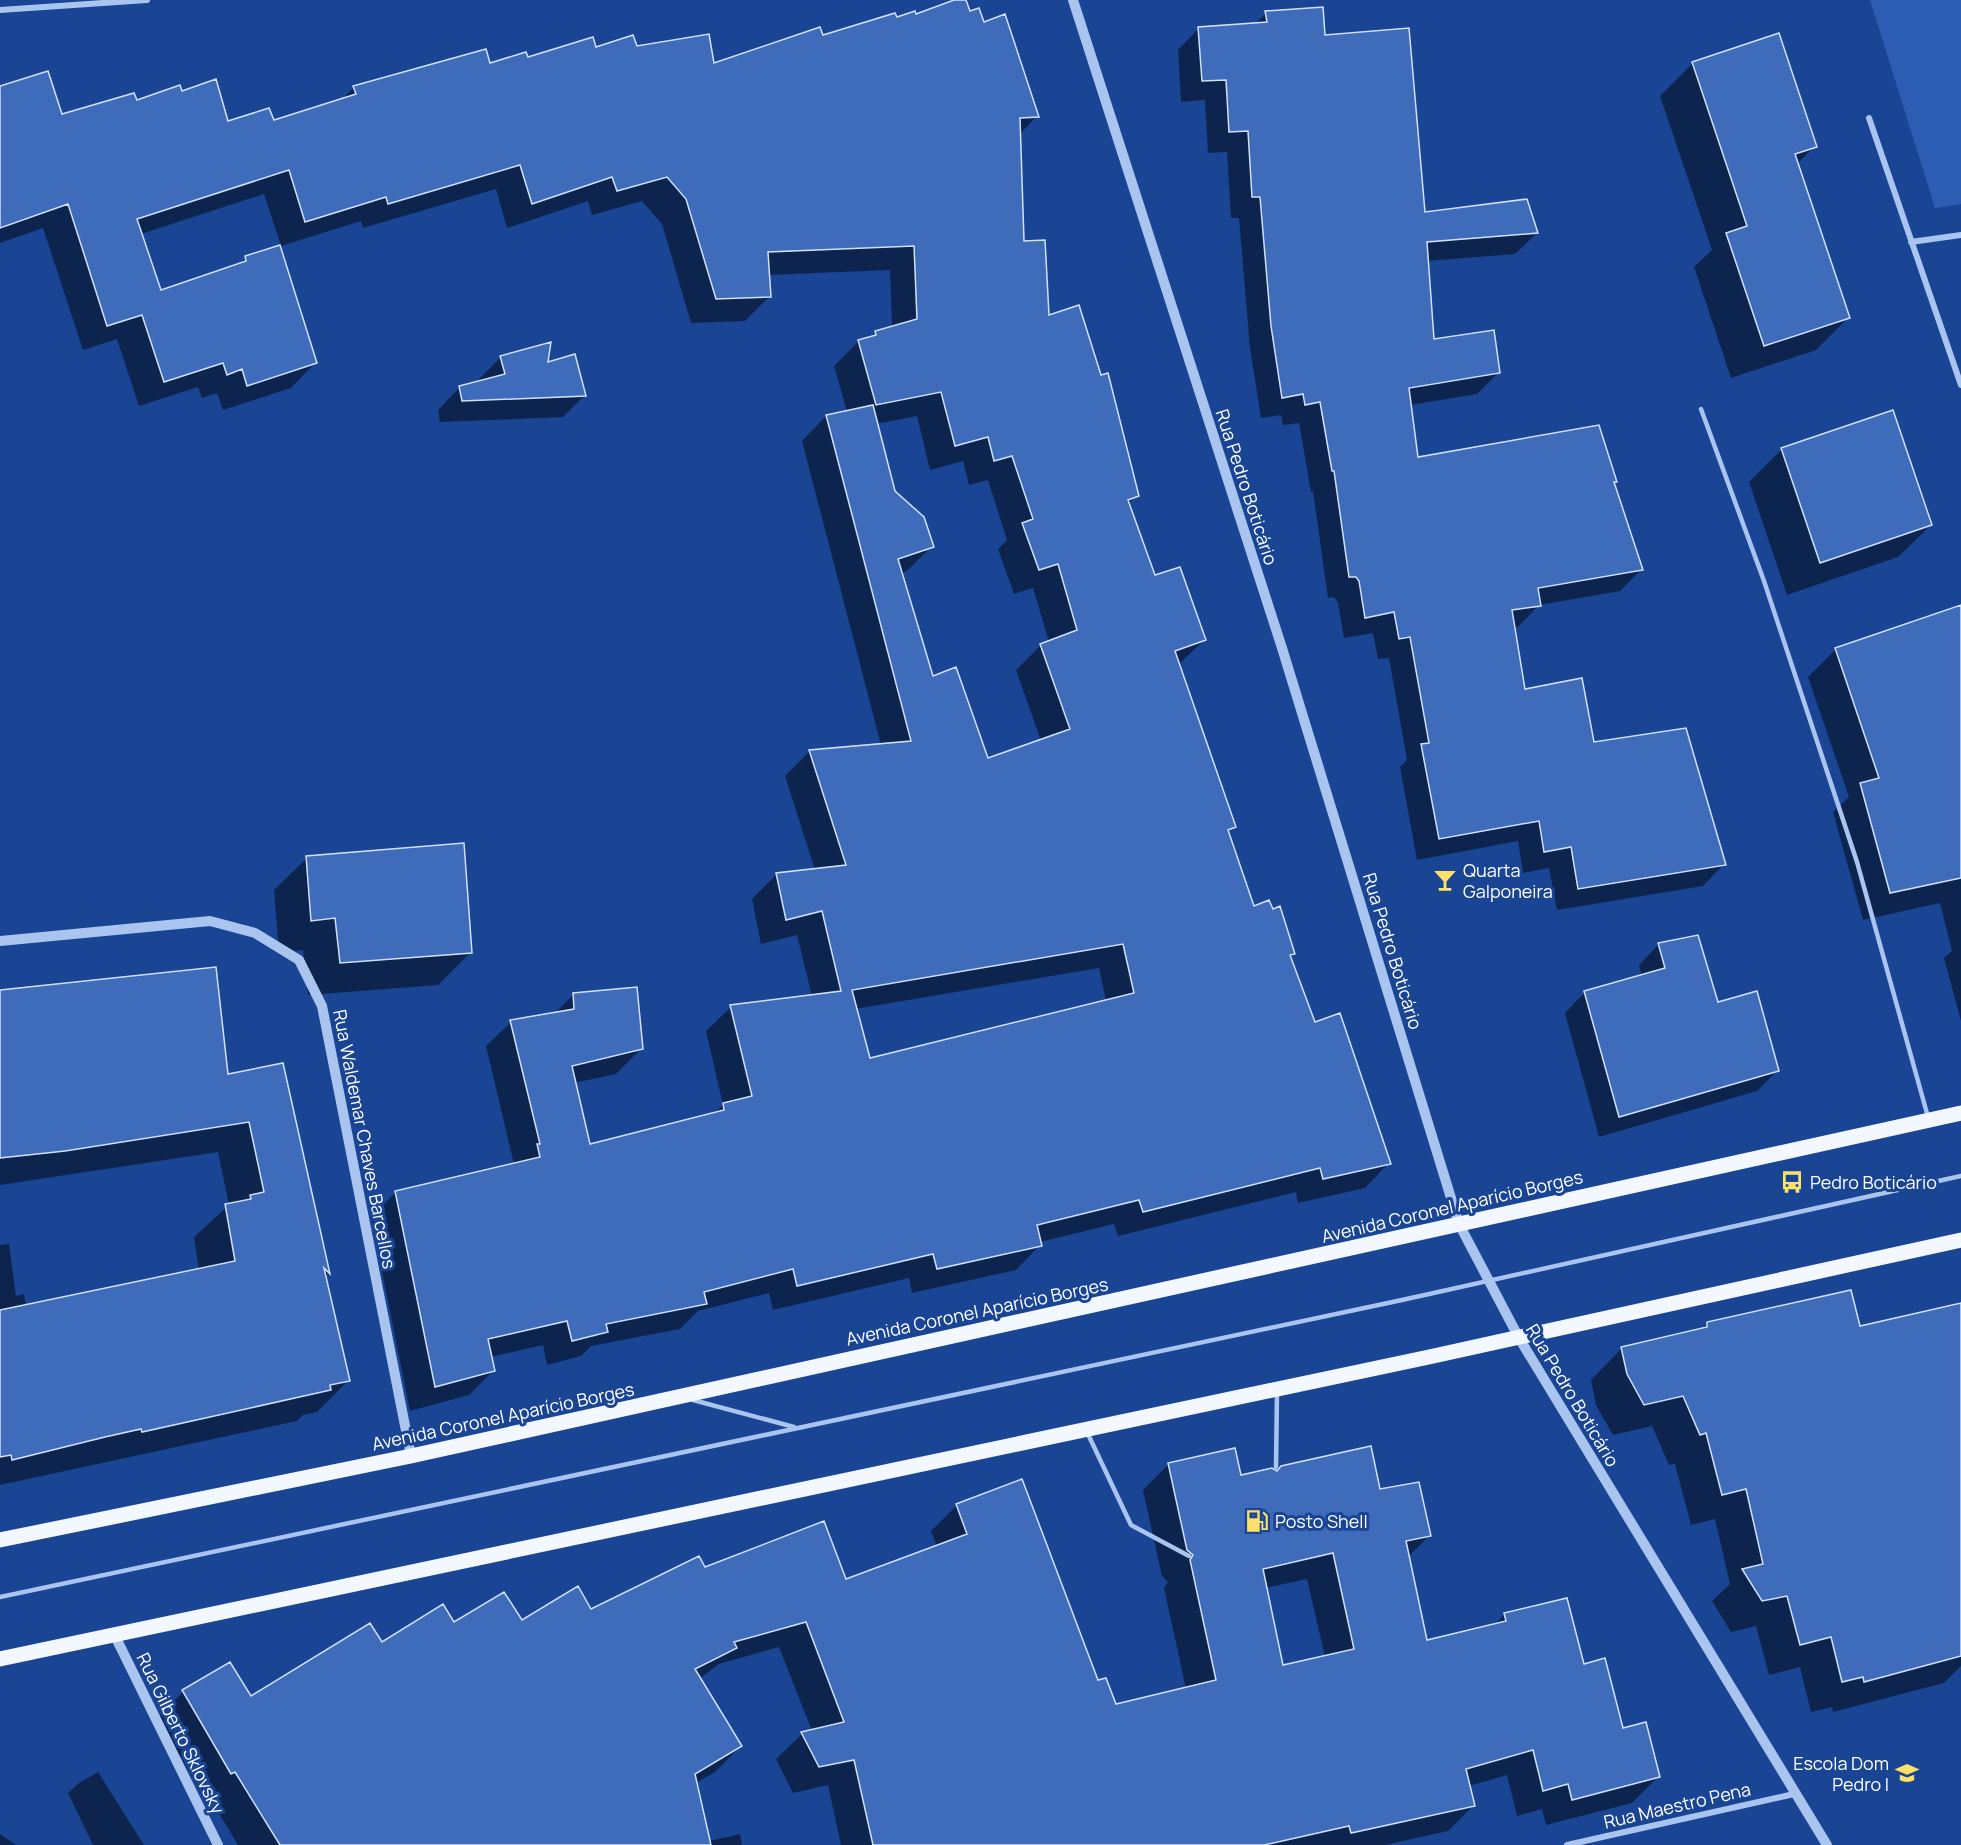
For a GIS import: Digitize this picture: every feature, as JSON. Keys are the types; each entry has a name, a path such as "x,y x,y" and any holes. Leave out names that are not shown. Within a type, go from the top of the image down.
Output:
{"main road":[{"name":"Avenida Coronel Aparício Borges","path":"0,1540 411,1456 1961,1113"},
{"path":"0,1659 1276,1390 1961,1240"}],"street":[{"path":"0,10 147,0"},
{"name":"Rua Pedro Boticário","path":"1073,0 1282,648 1459,1224 1519,1338 1827,1845"},
{"path":"1869,118 1961,386"},
{"path":"1911,242 1961,235"},
{"name":"Rua Waldemar Chaves Barcellos","path":"0,941 210,921 255,933 299,960 322,1006 411,1456"},
{"name":"Rua Gilberto Sklovsky","path":"115,1636 218,1845"},
{"name":"Rua Maestro Pena","path":"1567,1845 1794,1794"}],"lane":[{"path":"1701,409 1764,581 1857,862 1929,1120"},
{"path":"0,1597 1489,1281 1961,1176"},
{"path":"1276,1390 1276,1467"},
{"path":"681,1396 797,1428"},
{"path":"1086,1429 1131,1525 1189,1556"}],"shaded area":[{"path":"1870,0 1961,0 1961,204 1935,208"}],"building":[{"path":"954,0 966,0 970,11 979,8 984,22 1005,14 1039,117 1020,118 1024,241 1045,240 1049,315 1079,305 1101,375 1108,373 1139,496 1128,500 1155,575 1180,567 1206,640 1175,651 1236,827 1228,830 1254,906 1269,900 1273,909 1280,906 1295,954 1290,955 1315,1022 1340,1013 1391,1164 1323,1179 1320,1168 1143,1212 1139,1200 1037,1225 1042,1246 937,1269 933,1254 797,1286 793,1269 704,1292 707,1304 606,1324 608,1332 572,1341 567,1321 488,1339 495,1371 435,1387 395,1191 540,1157 537,1144 540,1144 510,1020 574,1009 573,993 637,987 643,1049 572,1066 590,1144 724,1110 723,1103 752,1096 730,1005 841,991 822,911 786,920 776,873 846,865 809,750 911,741 826,415 873,405 895,491 924,517 934,547 898,559 933,676 956,667 988,758 1070,729 1040,644 1077,630 1058,564 1039,570 1022,523 1033,519 1012,456 994,461 988,437 955,446 941,392 876,405 858,340 876,335 875,331 917,319 914,246 768,252 771,297 716,299 686,199 667,177 617,191 612,177 532,204 520,165 388,204 386,197 305,222 289,170 137,219 161,290 246,261 245,256 280,245 317,363 247,386 242,369 227,375 223,363 164,382 142,315 107,326 68,204 0,228 0,86 48,71 62,114 134,93 137,100 180,85 182,91 216,79 228,121 269,108 274,120 356,94 353,86 486,49 490,63 526,52 528,57 593,37 596,47 633,35 637,46 709,34 714,63 820,27 823,35 895,13 897,17 915,11 916,14","holes":["1123,944 1134,993 870,1058 852,990"]},
{"path":"1323,7 1325,35 1409,28 1425,212 1527,199 1538,233 1427,242 1434,339 1494,330 1500,373 1409,388 1418,457 1599,425 1617,482 1614,482 1643,570 1538,588 1541,606 1512,610 1525,689 1582,678 1594,742 1686,728 1726,865 1578,889 1571,847 1544,852 1539,821 1439,839 1421,744 1429,743 1410,637 1399,639 1394,612 1365,618 1359,581 1356,577 1349,577 1334,471 1332,471 1320,402 1305,405 1303,394 1282,398 1271,326 1260,197 1252,197 1248,131 1229,132 1226,80 1202,81 1198,27 1267,22 1265,11"},
{"path":"1779,33 1817,147 1795,154 1850,318 1764,346 1726,233 1747,226 1692,62"},
{"path":"551,342 548,362 575,354 586,396 462,401 459,386 505,374 500,356"},
{"path":"1893,410 1932,525 1820,563 1781,448"},
{"path":"1961,605 1961,878 1890,893 1860,783 1879,778 1835,648"},
{"path":"464,843 472,953 340,963 335,918 311,921 306,856"},
{"path":"1698,935 1718,1002 1757,991 1779,1071 1619,1117 1584,991 1665,968 1658,943"},
{"path":"216,967 228,1074 283,1063 330,1274 324,1268 350,1381 330,1385 331,1390 142,1432 141,1429 12,1460 11,1455 0,1457 0,1310 235,1261 225,1204 251,1199 250,1195 264,1192 249,1122 65,1151 0,1158 0,990"},
{"path":"1851,1290 1860,1326 1961,1303 1961,1656 1864,1682 1863,1677 1842,1682 1831,1637 1800,1645 1787,1596 1762,1601 1742,1569 1763,1564 1746,1489 1722,1495 1706,1433 1700,1435 1683,1396 1644,1405 1627,1374 1621,1347 1707,1327 1707,1322"},
{"path":"1371,1446 1380,1489 1419,1482 1431,1536 1406,1541 1427,1640 1506,1621 1504,1613 1567,1598 1584,1664 1605,1658 1623,1728 1646,1722 1660,1777 1572,1800 1568,1784 1543,1791 1533,1750 1466,1769 1475,1806 1351,1833 1349,1826 1264,1845 873,1845 854,1760 819,1767 801,1732 844,1722 806,1622 734,1642 737,1648 695,1669 742,1746 695,1774 711,1845 280,1845 235,1772 231,1774 182,1690 230,1662 251,1696 370,1623 382,1642 443,1604 454,1622 504,1592 522,1620 578,1586 591,1609 699,1556 705,1567 824,1521 846,1579 967,1534 956,1504 1022,1479 1098,1680 1106,1678 1116,1704 1216,1680 1190,1560 1193,1555 1187,1550 1168,1463 1235,1448 1241,1475 1272,1468 1277,1471 1281,1466","holes":["1333,1553 1354,1649 1283,1665 1263,1569"]}],"place":[{"name":"Quarta Galponeira","path":"1445,880"},
{"name":"Pedro Boticário","path":"1792,1182"},
{"name":"Posto Shell","path":"1257,1521"},
{"name":"Escola Dom Pedro I","path":"1907,1773"}]}
